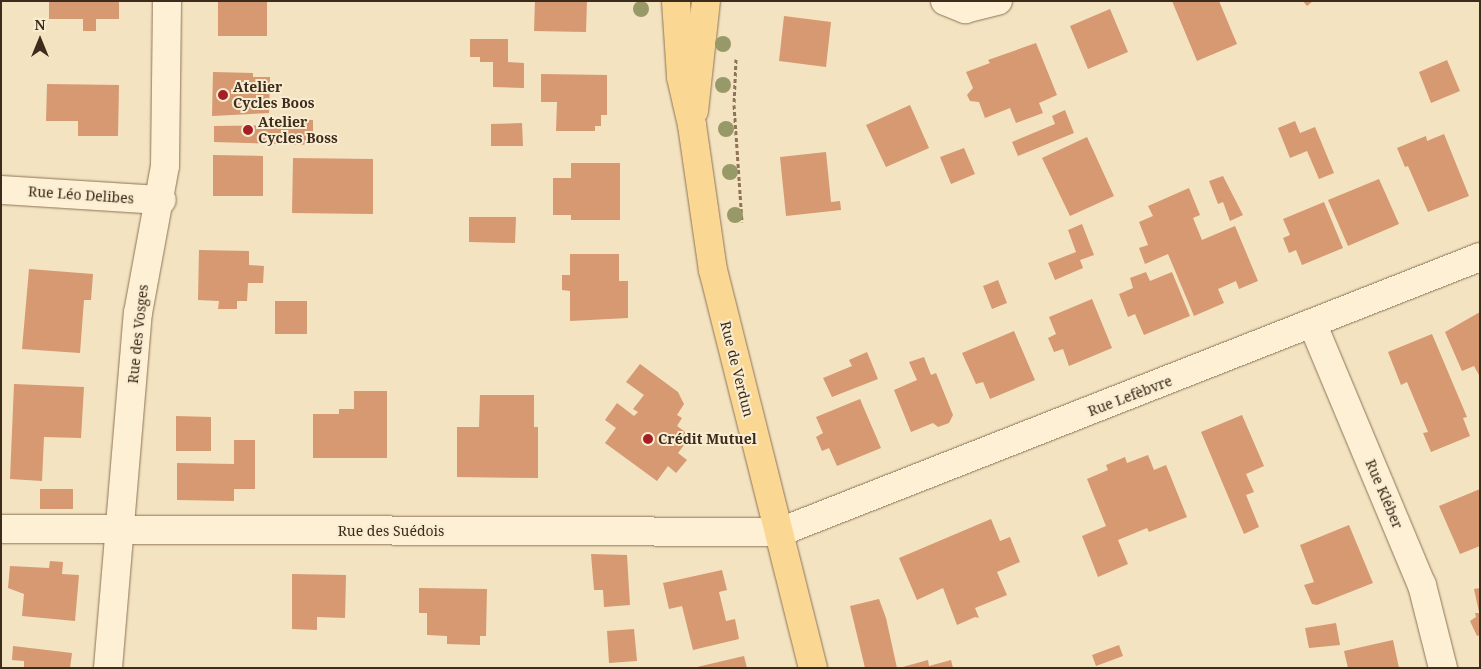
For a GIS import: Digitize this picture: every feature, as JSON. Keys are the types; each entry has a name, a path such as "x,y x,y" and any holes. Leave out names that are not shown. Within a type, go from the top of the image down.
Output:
{"main road":[{"name":"Rue de Verdun","path":"676,1 680,68 692,125 713,270 813,668"},
{"name":"Rue de Verdun","path":"692,125 706,1"}],"street":[{"name":"Rue des Vosges","path":"108,668 122,529 138,313 162,200 168,102 167,1"},
{"path":"945,1 964,9 998,1"},
{"name":"Rue Léo Delibes","path":"1,190 162,200"},
{"name":"Rue Lefèbvre","path":"780,532 1313,325 1480,257"},
{"name":"Rue Kléber","path":"1313,325 1422,585 1443,668"},
{"name":"Rue des Suédois","path":"1,529 780,532"}],"path":[{"path":"736,48 734,105 743,230"}],"building":[{"path":"49,1 119,1 119,19 96,19 96,31 83,31 83,19 49,19"},
{"path":"218,1 267,1 267,36 218,36"},
{"path":"535,1 587,1 586,32 534,31"},
{"path":"1172,1 1219,1 1237,44 1197,61"},
{"path":"1303,1 1313,1 1307,6"},
{"path":"1110,9 1128,52 1088,69 1070,26"},
{"path":"784,16 831,22 826,67 779,61"},
{"path":"470,39 508,39 508,62 524,63 524,88 493,87 493,62 480,62 480,57 470,57"},
{"path":"1036,43 1057,95 1039,103 1043,113 1016,123 1010,108 985,118 979,102 970,101 967,95 973,88 966,72 990,63 988,60"},
{"path":"1447,60 1460,91 1431,103 1419,72"},
{"path":"213,72 253,73 253,77 270,77 269,113 212,116"},
{"path":"541,74 607,75 607,115 601,115 601,126 595,126 595,131 556,131 557,102 541,102"},
{"path":"47,84 119,85 118,136 78,136 78,121 46,121"},
{"path":"910,105 929,148 886,167 866,125"},
{"path":"1065,110 1074,133 1018,156 1012,142 1055,124 1052,116"},
{"path":"282,119 313,120 313,145 214,142 214,126 282,125"},
{"path":"1295,121 1300,133 1315,127 1334,173 1319,179 1307,151 1290,158 1278,128"},
{"path":"522,123 523,146 491,146 491,124"},
{"path":"1444,134 1469,196 1428,212 1408,166 1405,167 1397,148 1426,136 1427,141"},
{"path":"1087,137 1114,196 1070,216 1042,158"},
{"path":"964,148 975,174 951,184 940,157"},
{"path":"826,152 831,202 840,201 841,210 786,216 780,157"},
{"path":"213,155 263,156 263,196 213,196"},
{"path":"293,158 373,159 373,214 292,213"},
{"path":"571,163 620,163 620,220 571,220 571,215 553,215 553,178 571,178"},
{"path":"1223,176 1243,215 1230,221 1223,202 1218,204 1209,181"},
{"path":"1379,179 1399,224 1348,246 1328,200"},
{"path":"1189,188 1200,215 1193,218 1202,240 1235,226 1258,281 1239,289 1236,281 1218,289 1224,303 1194,316 1168,254 1145,264 1139,248 1148,245 1139,222 1153,216 1148,206"},
{"path":"1324,202 1343,248 1302,265 1296,250 1289,253 1283,238 1290,235 1283,219"},
{"path":"469,217 516,217 515,243 469,242"},
{"path":"1082,224 1094,255 1080,260 1083,268 1055,280 1048,263 1076,252 1068,230"},
{"path":"199,250 249,251 249,265 264,266 263,283 248,283 247,301 237,301 237,309 218,309 219,301 198,300"},
{"path":"570,254 619,254 619,281 628,281 628,318 570,321 570,291 562,290 562,275 570,275"},
{"path":"29,269 93,274 91,300 84,300 80,353 22,349"},
{"path":"1146,272 1150,281 1172,272 1190,316 1144,335 1135,314 1128,317 1119,294 1133,288 1130,278"},
{"path":"998,280 1007,303 992,309 983,286"},
{"path":"1092,299 1112,348 1069,366 1063,349 1054,352 1048,338 1056,334 1049,317"},
{"path":"275,301 307,301 307,334 275,334"},
{"path":"1480,312 1480,377 1474,366 1462,371 1445,332"},
{"path":"1014,331 1035,380 990,399 983,382 976,384 962,353"},
{"path":"1432,334 1467,417 1463,418 1470,436 1431,452 1423,433 1428,432 1407,382 1401,385 1388,352"},
{"path":"867,352 878,379 832,397 823,378 852,366 849,360"},
{"path":"924,357 931,375 936,373 953,415 949,423 938,427 933,423 911,432 894,390 917,380 909,362"},
{"name":"Crédit Mutuel","path":"640,364 678,392 684,404 677,415 682,418 677,426 691,436 678,453 687,460 676,473 668,466 657,481 605,443 616,428 605,420 617,403 634,416 638,412 633,409 644,395 626,382"},
{"path":"14,384 84,387 81,438 44,437 42,481 10,479"},
{"path":"354,391 387,391 387,458 313,458 313,414 339,414 339,409 354,409"},
{"path":"480,395 534,395 534,427 538,427 538,478 457,477 457,427 479,427"},
{"path":"860,399 881,448 837,466 829,448 822,451 816,437 823,433 816,417"},
{"path":"1242,415 1264,466 1246,474 1254,492 1246,495 1259,527 1244,534 1201,432"},
{"path":"176,416 211,417 211,451 176,451"},
{"path":"234,440 255,440 255,489 234,489 234,501 177,500 177,463 234,464"},
{"path":"1148,455 1154,470 1166,465 1187,517 1149,532 1147,528 1118,540 1128,564 1098,577 1082,536 1106,526 1087,479 1108,470 1106,465 1125,457 1127,463"},
{"path":"40,489 73,489 73,509 40,509"},
{"path":"1480,489 1480,546 1460,554 1439,506"},
{"path":"991,519 1000,541 1010,537 1020,562 997,572 1007,595 975,608 979,618 975,617 957,625 943,588 917,600 899,558"},
{"path":"1349,525 1373,583 1317,605 1312,604 1304,585 1314,582 1300,545"},
{"path":"591,554 627,555 630,605 604,607 603,590 594,590"},
{"path":"50,561 63,562 62,574 79,575 75,621 22,616 24,594 8,588 10,566 49,568"},
{"path":"722,570 727,590 719,592 726,621 735,619 739,639 693,650 682,606 669,609 663,583"},
{"path":"292,574 346,575 345,618 317,617 317,630 292,629"},
{"path":"419,588 487,589 486,636 480,636 480,645 447,644 447,636 427,635 427,613 419,613"},
{"path":"1480,588 1480,612 1479,612 1474,589"},
{"path":"879,599 886,618 897,668 865,668 850,606"},
{"path":"1475,613 1480,613 1480,635 1477,636 1470,621 1476,617"},
{"path":"1336,623 1340,645 1309,648 1305,628"},
{"path":"634,629 637,661 609,663 607,631"},
{"path":"1393,640 1399,668 1348,668 1344,651"},
{"path":"1119,645 1123,656 1096,666 1092,655"},
{"path":"13,646 72,653 70,668 24,668 24,661 12,660"},
{"path":"744,656 747,668 697,668 697,667"},
{"path":"928,660 929,666 951,660 953,668 899,668"}],"place":[{"name":"Atelier Cycles Boos","path":"223,95"},
{"name":"Atelier Cycles Boss","path":"248,130"},
{"name":"Crédit Mutuel","path":"648,439"}]}
